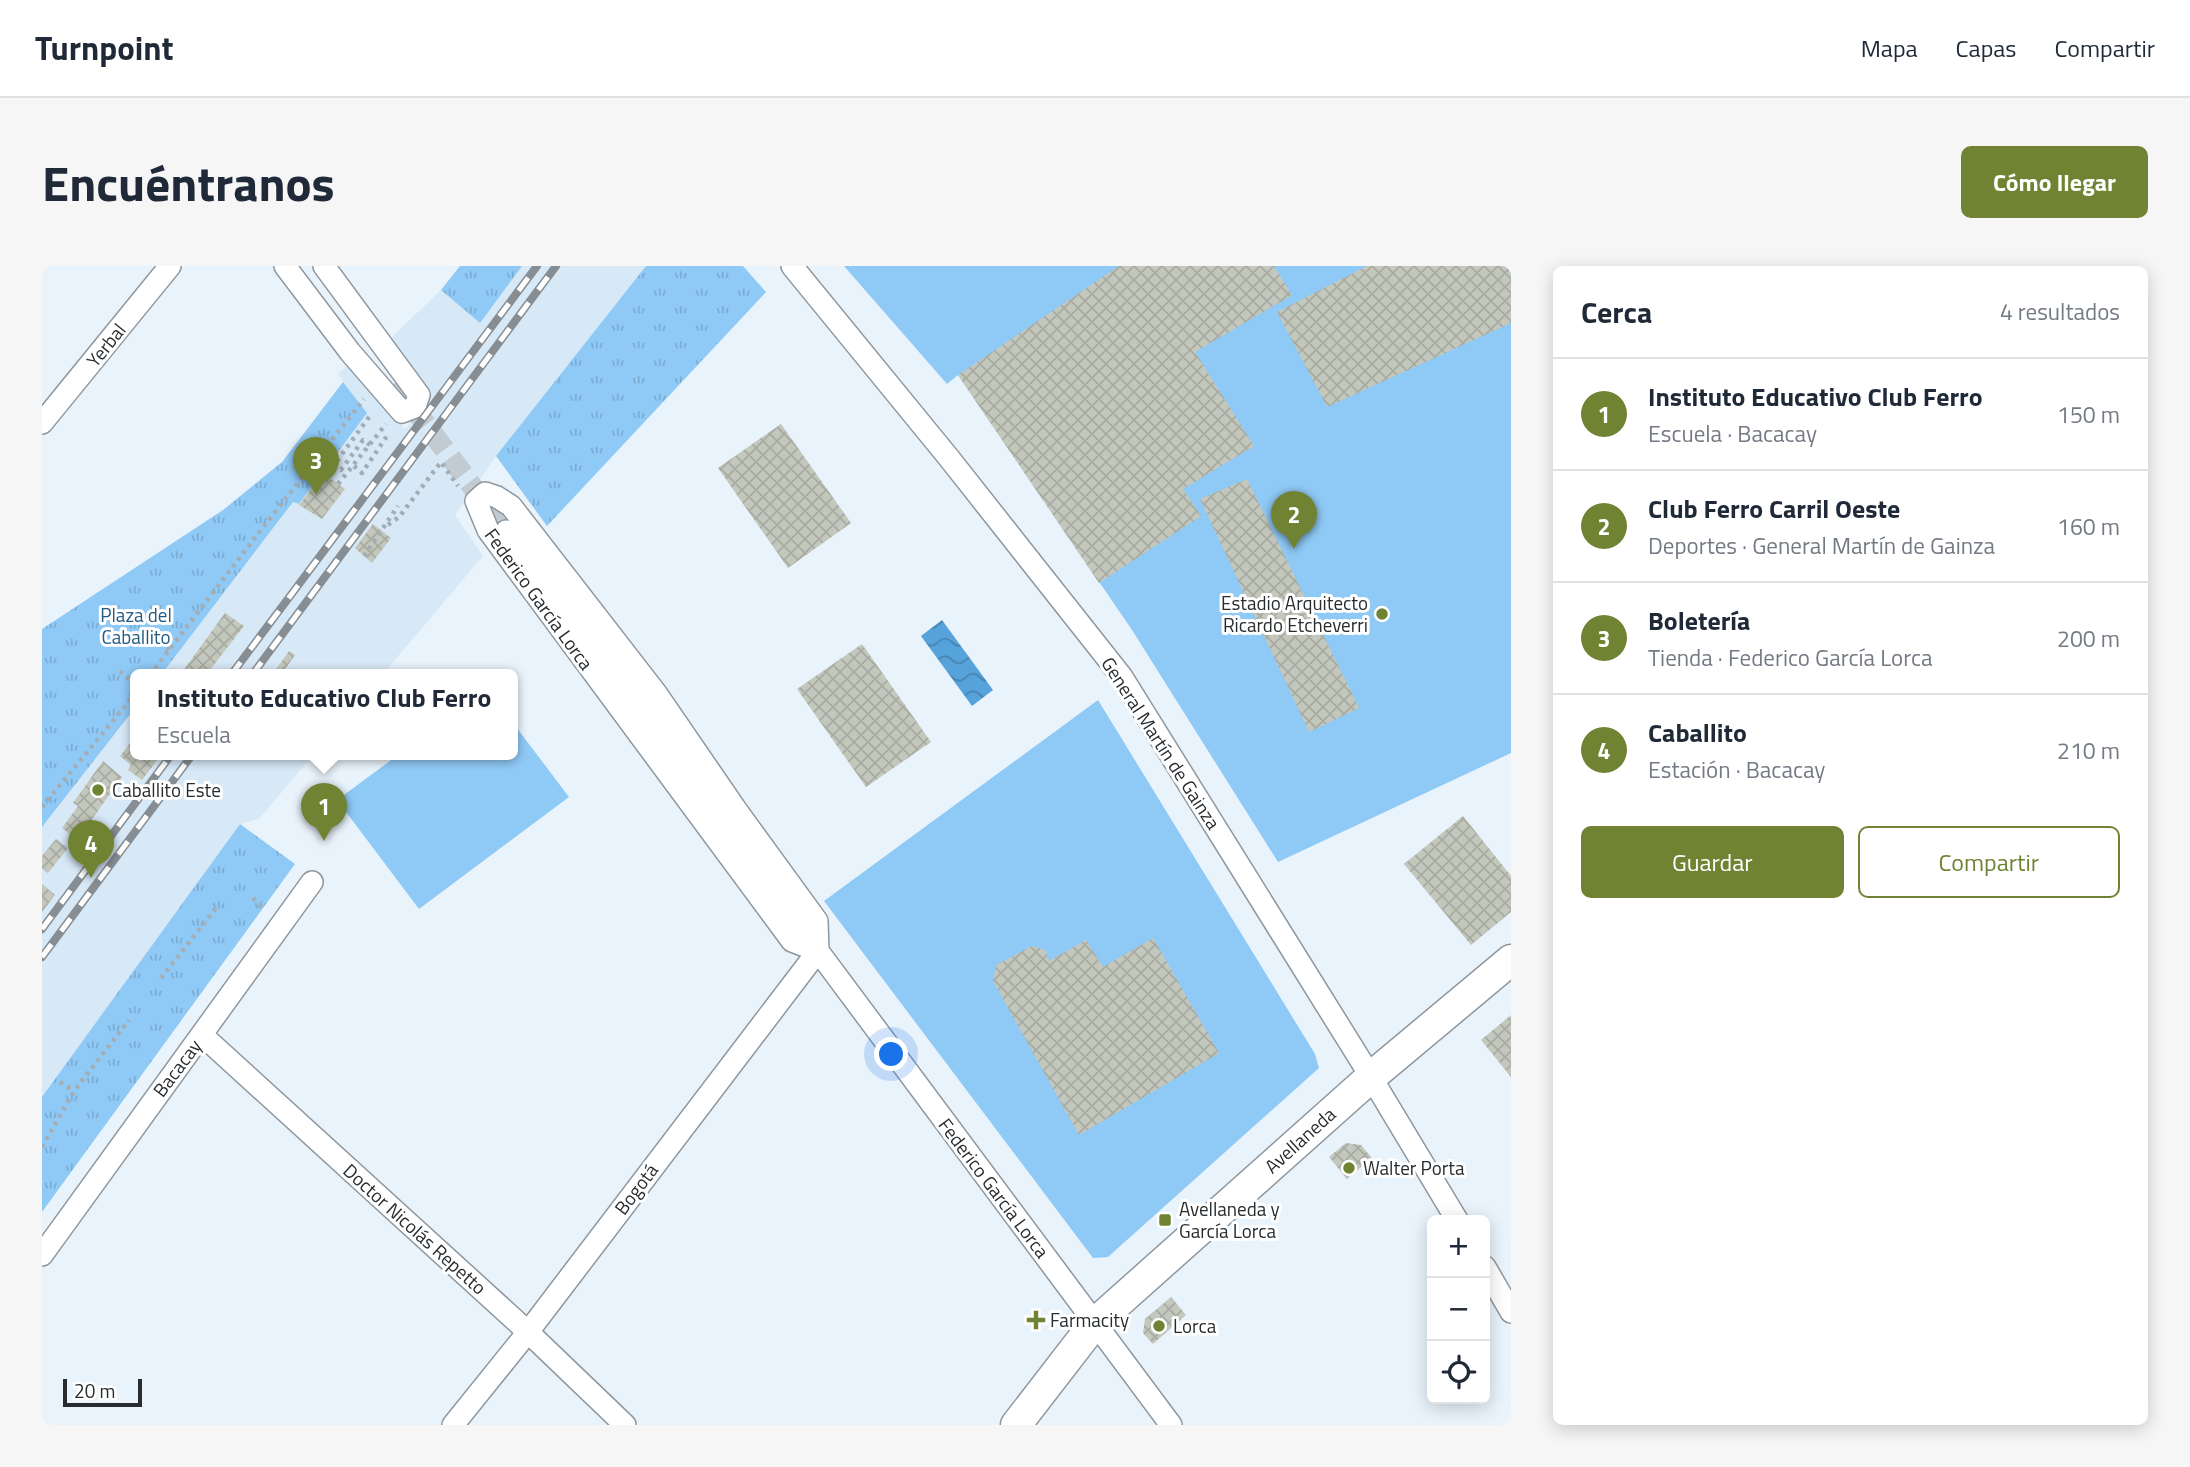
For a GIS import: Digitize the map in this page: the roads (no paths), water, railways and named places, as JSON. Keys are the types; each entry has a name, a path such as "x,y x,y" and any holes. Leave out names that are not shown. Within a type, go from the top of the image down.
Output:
{"street":[{"name":"Yerbal","path":"42,423 170,266"},
{"path":"285,266 358,362 402,412 415,407 419,395 324,266"},
{"path":"306,266 395,383"},
{"name":"General Martín de Gainza","path":"792,266 949,458 1122,677 1454,1215"},
{"name":"Federico García Lorca","path":"485,493 511,506 656,693 817,921 818,951 792,941 495,541 481,517 476,501 485,493"},
{"name":"Federico García Lorca","path":"504,529 644,710 818,951 1171,1425"},
{"name":"Bacacay","path":"42,1255 312,882"},
{"name":"Bogotá","path":"453,1425 528,1332 818,951"},
{"name":"Avellaneda","path":"1016,1425 1094,1324 1371,1077 1511,960"},
{"name":"Doctor Nicolás Repetto","path":"202,1035 528,1332 625,1425"},
{"path":"1490,1276 1511,1312"}],"water":[{"path":"942,620 993,690 972,706 921,636"}],"tunnel":[{"path":"395,383 504,529"}],"railway":[{"path":"235,669 537,266"},
{"path":"256,669 556,266"},
{"path":"42,929 167,760"},
{"path":"42,957 188,760"}],"place":[{"name":"Boletería","path":"316,495"},
{"name":"Club Ferro Carril Oeste","path":"1294,549"},
{"name":"Estadio Arquitecto Ricardo Etcheverri","path":"1382,614"},
{"name":"Caballito Este","path":"98,790"},
{"name":"Instituto Educativo Club Ferro","path":"324,841"},
{"name":"Caballito","path":"91,878"},
{"name":"Walter Porta","path":"1349,1168"},
{"name":"Avellaneda y García Lorca","path":"1165,1220"},
{"name":"Farmacity","path":"1036,1320"},
{"name":"Lorca","path":"1159,1326"}],"park label":[{"name":"Plaza del Caballito","path":"136,626"}]}
